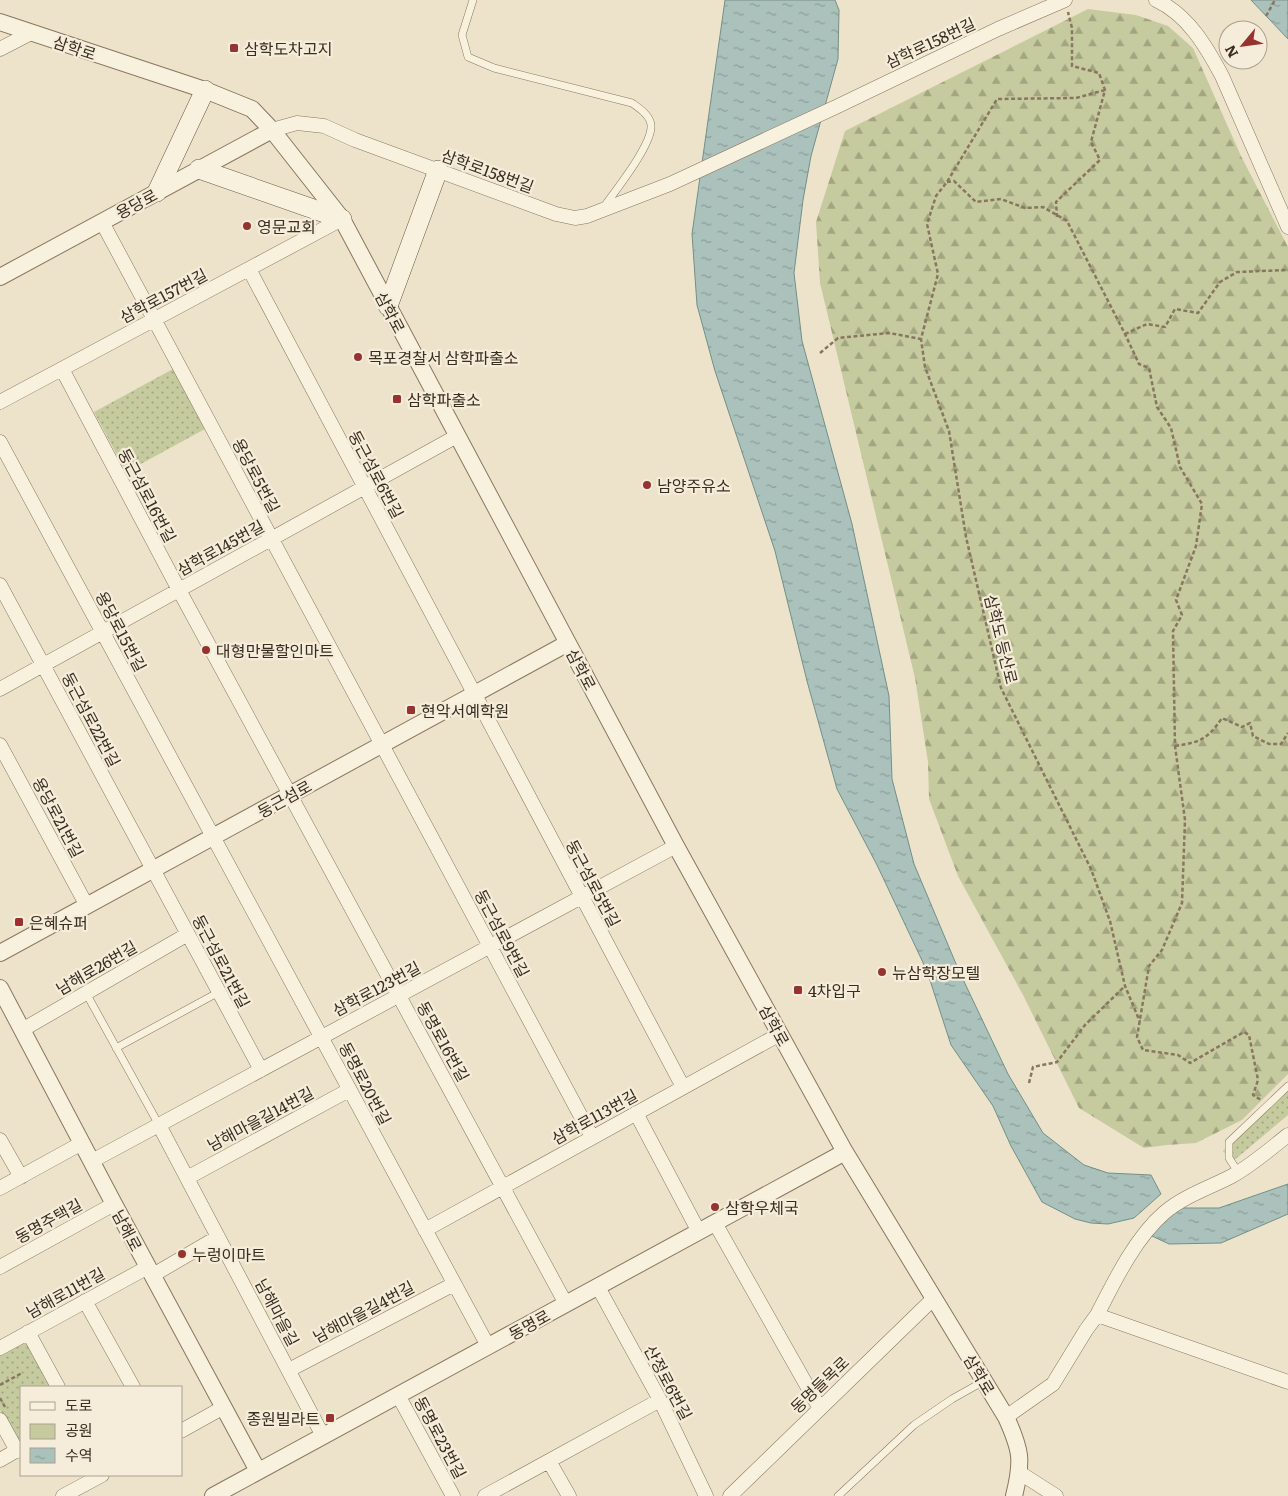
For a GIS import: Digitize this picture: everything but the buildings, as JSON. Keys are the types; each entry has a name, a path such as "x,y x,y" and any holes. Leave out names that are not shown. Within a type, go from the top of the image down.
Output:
{"main road":[{"path":"157,192 205,90"},
{"path":"199,169 342,219"},
{"path":"388,306 438,170"}],"street":[{"name":"삼학로158번길","path":"272,130 297,123 324,126 354,140 566,217 581,217 690,174 838,106 998,29 1065,0"},
{"path":"1156,0 1168,6 1182,18 1197,34 1209,52 1222,76 1288,227"},
{"name":"삼학로","path":"0,22 205,90 252,110 272,130 342,219 676,846 845,1152 1006,1417 1015,1435 1020,1456 1020,1473 1014,1496"},
{"path":"0,49 31,33"},
{"name":"용당로","path":"0,277 272,130"},
{"name":"삼학로157번길","path":"0,402 342,219"},
{"name":"용당로5번길","path":"102,222 382,745"},
{"name":"둥근섬로6번길","path":"248,269 474,695"},
{"name":"둥근섬로16번길","path":"62,369 290,795"},
{"name":"삼학로145번길","path":"0,688 457,436"},
{"name":"용당로15번길","path":"0,442 213,837"},
{"name":"둥근섬로22번길","path":"0,585 153,870"},
{"name":"둥근섬로","path":"0,953 568,643"},
{"name":"둥근섬로5번길","path":"474,695 683,1087"},
{"name":"용당로21번길","path":"0,745 87,906"},
{"name":"둥근섬로9번길","path":"382,745 592,1137"},
{"name":"동명로16번길","path":"290,795 566,1304"},
{"name":"동명로20번길","path":"213,837 488,1346"},
{"name":"삼학로123번길","path":"92,1161 676,846"},
{"name":"둥근섬로21번길","path":"153,870 261,1070"},
{"name":"남해로26번길","path":"22,1030 188,934"},
{"name":"남해로","path":"0,988 258,1471"},
{"name":"삼학로113번길","path":"425,1230 780,1034"},
{"name":"남해마을길14번길","path":"186,1178 349,1090"},
{"path":"636,1113 698,1232"},
{"name":"남해마을길","path":"159,1125 324,1436"},
{"path":"1006,1417 1053,1384 1086,1330 1097,1316 1130,1256 1164,1213 1196,1193 1238,1172 1288,1135"},
{"path":"0,1140 21,1176"},
{"path":"0,1188 82,1143"},
{"name":"동명로","path":"213,1496 845,1152"},
{"name":"동명주택길","path":"0,1267 114,1204"},
{"path":"715,1223 819,1408"},
{"name":"남해로11번길","path":"0,1348 85,1301 218,1237"},
{"name":"남해마을길4번길","path":"289,1370 454,1284"},
{"name":"산정로6번길","path":"598,1287 660,1400 706,1496"},
{"name":"동명들목로","path":"730,1496 934,1298"},
{"path":"85,1301 132,1386"},
{"path":"1097,1316 1288,1382"},
{"path":"28,1332 57,1386"},
{"name":"동명로23번길","path":"398,1395 453,1496"},
{"path":"485,1496 660,1400"},
{"path":"182,1430 224,1408"},
{"path":"0,1420 19,1450 0,1460"},
{"path":"549,1461 569,1496"},
{"path":"1020,1473 1056,1496"},
{"path":"63,1496 100,1476"}],"lane":[{"path":"472,0 462,36 468,57 494,68 632,103 644,112 651,124 648,142 601,210"},
{"path":"116,1048 219,992"},
{"path":"86,993 159,1125"},
{"path":"1238,1172 1229,1158 1229,1142 1288,1086"},
{"path":"838,1496 914,1425 952,1399 984,1381"}],"path":[{"path":"1057,217 1056,202 1100,160 1091,142 1105,90 1099,73 1072,66 1072,28 1065,0"},
{"path":"1266,16 1275,0"},
{"name":"삼학도 등산로","path":"1105,90 1076,98 997,99 947,182 936,196 927,224 938,274 921,339 925,367 950,431 966,538 1001,688 1091,869 1110,921 1125,986 1141,1023"},
{"name":"삼학도 등산로","path":"947,182 954,181 976,202 1001,199 1025,208 1044,207 1057,217 1067,221 1139,364 1149,368 1157,407 1171,428 1180,467 1202,504 1196,546 1176,600 1182,615 1174,631 1174,746 1186,820 1182,903 1162,950 1149,966 1141,1023 1137,1037 1143,1050 1178,1054 1190,1063 1244,1032 1249,1035 1258,1080 1253,1095 1269,1104"},
{"path":"1125,334 1147,324 1165,327 1174,309 1198,314 1220,282 1237,272 1288,270"},
{"path":"820,353 838,338 889,333 921,339"},
{"path":"1174,746 1195,743 1212,733 1222,718 1242,727 1250,723 1253,736 1269,744 1281,744 1288,733"},
{"path":"1029,1084 1033,1066 1057,1062 1085,1025 1125,986"},
{"path":"0,1386 22,1373"}],"green space":[{"path":"1088,9 1136,15 1168,26 1193,48 1241,156 1288,247 1288,1074 1242,1120 1196,1143 1144,1148 1079,1108 1023,995 958,876 929,799 928,762 915,678 820,283 816,222 845,131"},
{"path":"173,369 205,429 126,472 94,412"},
{"path":"1288,1085 1288,1115 1232,1162 1223,1151 1247,1121"},
{"path":"26,1338 52,1386 20,1386 19,1444 0,1410 0,1352"}],"water":[{"path":"725,0 835,0 839,10 838,59 811,156 803,200 794,273 802,341 852,524 889,696 892,779 914,864 959,971 1008,1074 1043,1133 1084,1165 1108,1173 1151,1175 1161,1194 1134,1218 1108,1224 1091,1223 1075,1219 1042,1202 1011,1146 993,1106 951,1045 927,971 877,865 837,789 807,681 775,551 715,371 697,305 692,234"},
{"path":"1251,0 1288,0 1288,39"},
{"path":"1288,1184 1288,1214 1221,1243 1169,1244 1152,1236 1162,1218 1181,1208 1219,1208"}],"place":[{"name":"삼학도차고지","path":"234,48"},
{"name":"영문교회","path":"247,226"},
{"name":"목포경찰서 삼학파출소","path":"358,357"},
{"name":"삼학파출소","path":"397,399"},
{"name":"남양주유소","path":"647,485"},
{"name":"대형만물할인마트","path":"206,650"},
{"name":"현악서예학원","path":"411,710"},
{"name":"은혜슈퍼","path":"19,922"},
{"name":"뉴삼학장모텔","path":"882,972"},
{"name":"4차입구","path":"798,990"},
{"name":"삼학우체국","path":"715,1207"},
{"name":"누렁이마트","path":"182,1254"},
{"name":"종원빌라트","path":"330,1418"}]}
